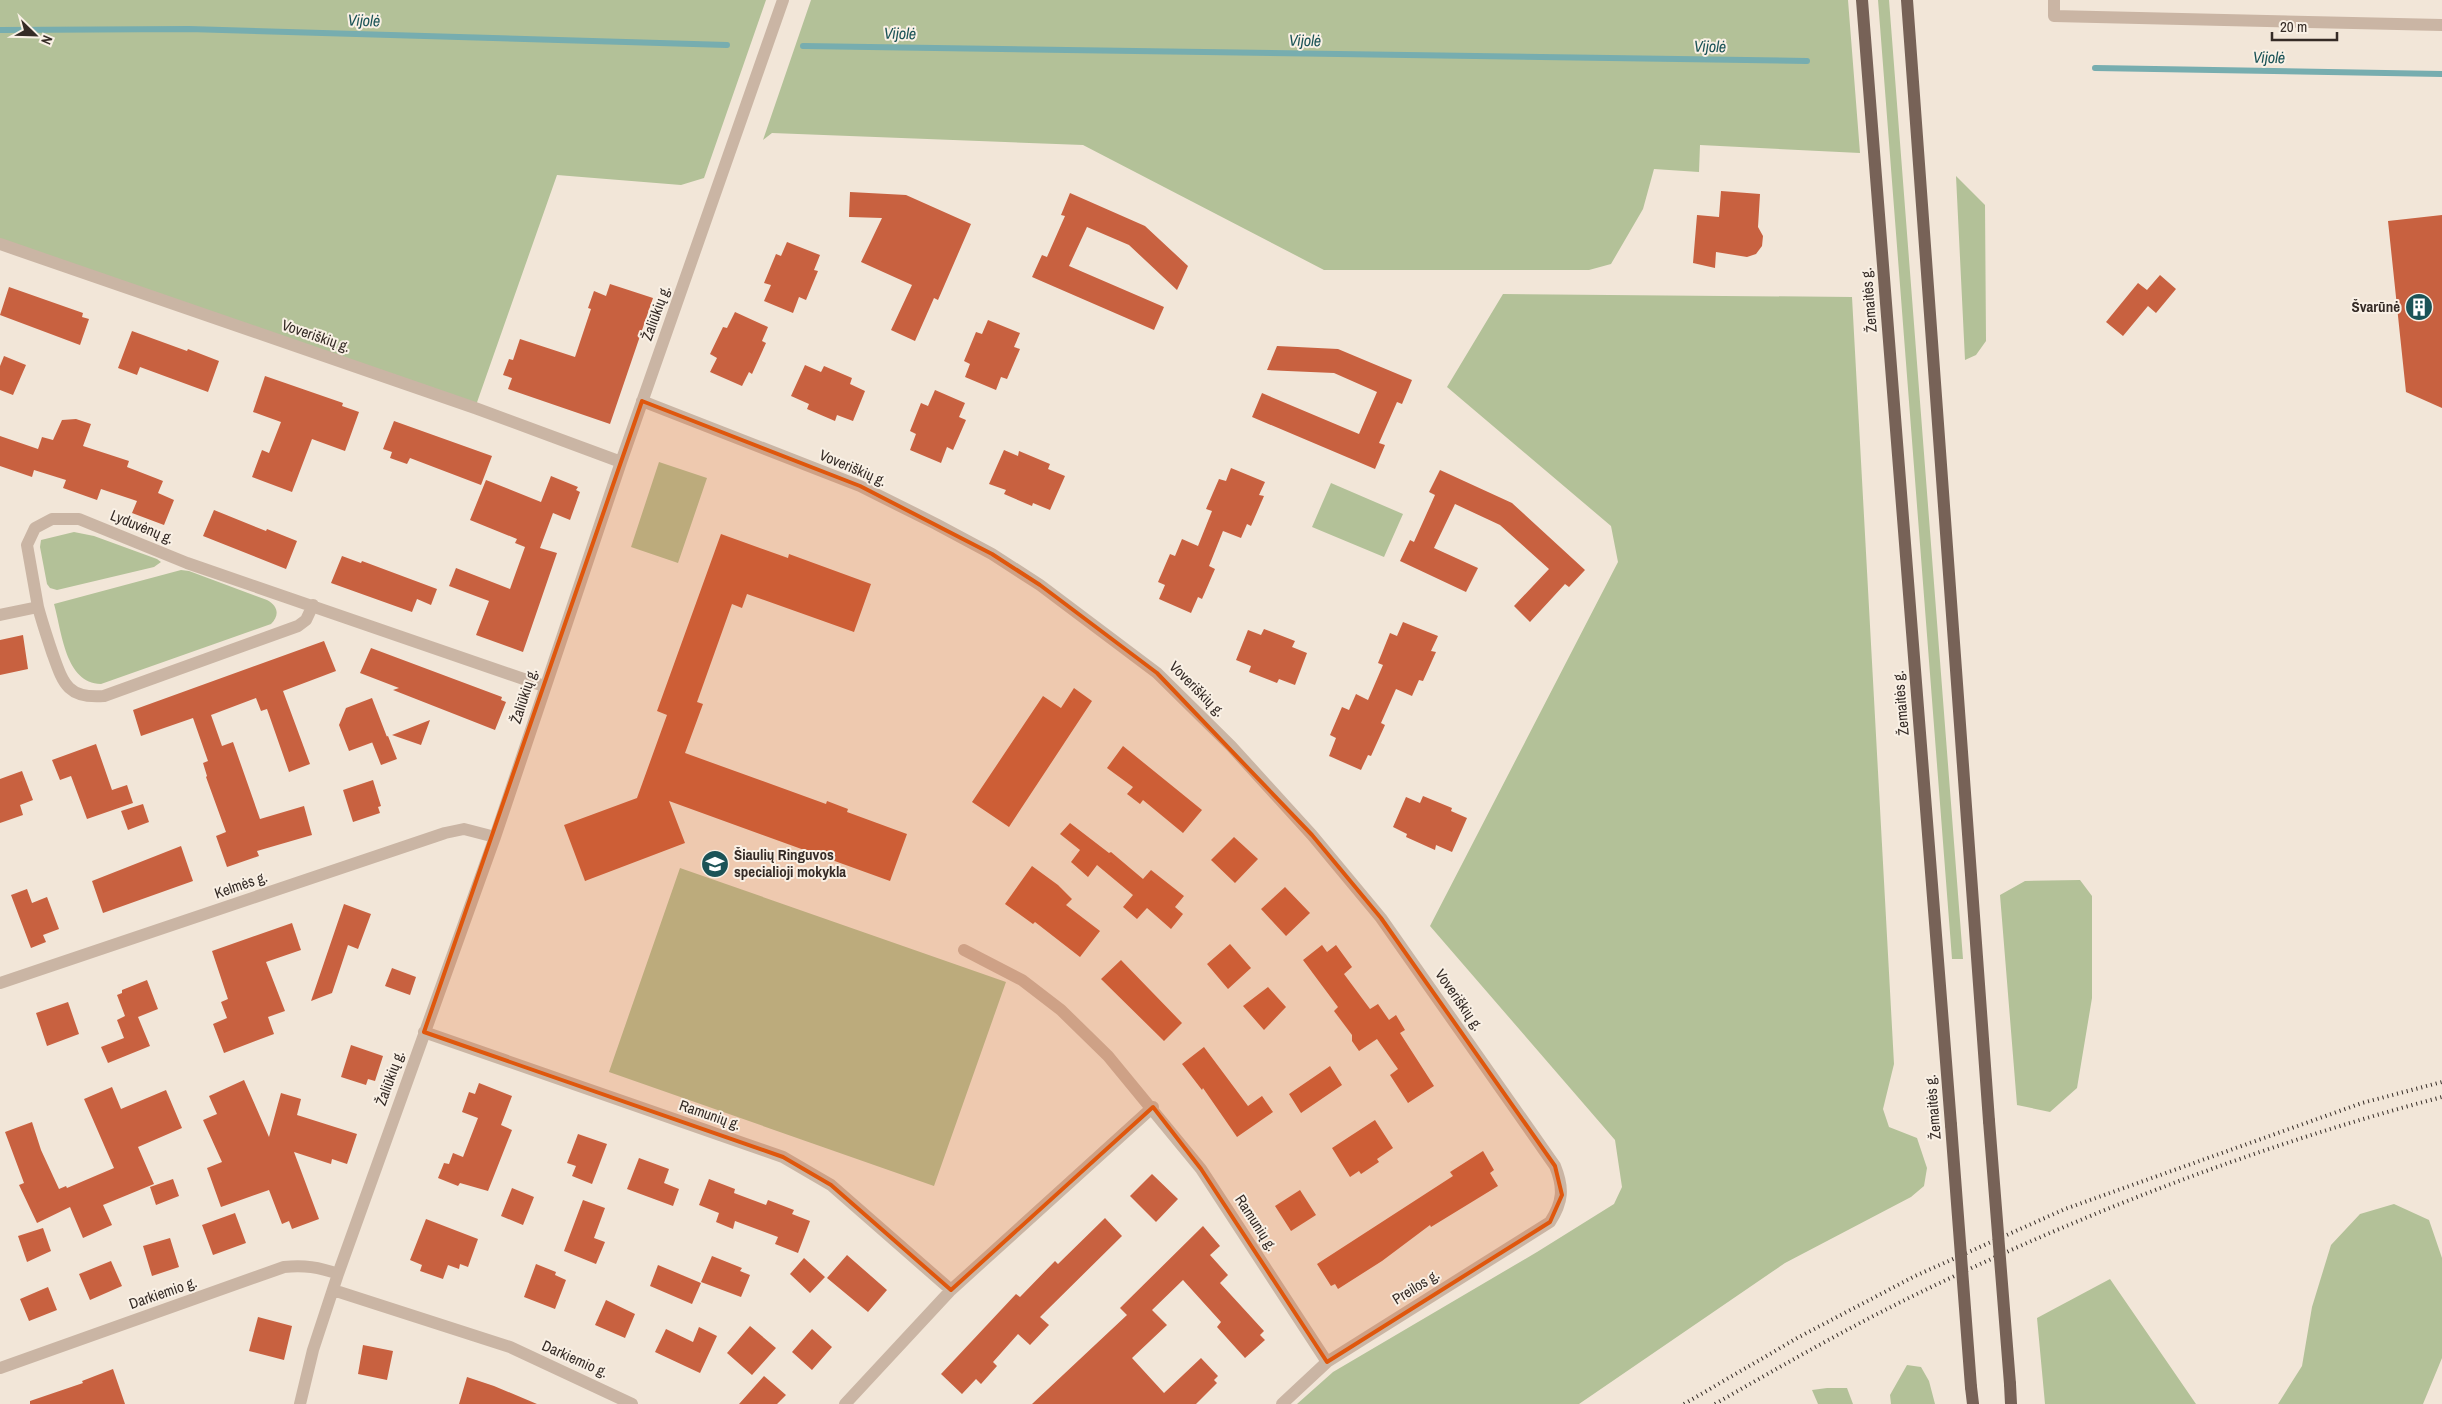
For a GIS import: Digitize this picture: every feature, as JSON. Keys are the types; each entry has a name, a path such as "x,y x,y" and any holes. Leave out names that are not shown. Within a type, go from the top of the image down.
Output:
{"main road":[{"name":"Žemaitės g.","path":"1862,0 1973,1404"},
{"path":"1907,0 2011,1404"}],"street":[{"name":"Žaliūkių g.","path":"300,1404 313,1350 338,1274 495,837 544,686 621,462 783,0"},
{"path":"2054,0 2054,16 2442,24"},
{"name":"Voveriškių g.","path":"0,244 475,408 621,462"},
{"name":"Voveriškių g.","path":"642,401 860,486 936,524 992,554 1040,585 1157,673 1231,746 1306,828 1381,918 1555,1166 1561,1181 1562,1195"},
{"name":"Lyduvėnų g.","path":"313,605 306,620 298,626 104,696 86,698 72,692 62,682 38,607 27,545 35,528 52,519 78,519 187,563 313,605 544,686"},
{"path":"0,615 38,607"},
{"name":"Kelmės g.","path":"0,983 445,833 464,829 495,837"},
{"name":"Ramunių g.","path":"964,950 1022,980 1061,1010 1108,1056 1153,1107 1202,1169 1327,1362"},
{"name":"Ramunių g.","path":"424,1032 783,1157 831,1185 951,1290"},
{"path":"845,1404 951,1290 1153,1107"},
{"name":"Preilos g.","path":"1282,1404 1327,1362 1550,1222 1558,1210 1562,1195"},
{"name":"Darkiemio g.","path":"0,1368 284,1267 316,1266 338,1274"},
{"name":"Darkiemio g.","path":"333,1290 510,1347 632,1404"}],"highlighted area":[{"path":"642,401 860,486 992,554 1040,585 1157,673 1312,835 1381,918 1555,1166 1562,1195 1550,1222 1327,1362 1201,1169 1153,1107 951,1290 831,1185 783,1157 424,1032"}],"green space":[{"path":"0,0 766,0 704,178 681,185 557,175 475,408 0,244"},
{"path":"811,0 1848,0 1860,153 1700,145 1699,172 1654,169 1643,209 1611,264 1589,270 1324,270 1083,145 772,133 763,140"},
{"path":"1878,0 1889,0 1963,959 1952,959"},
{"path":"1956,176 1985,205 1986,341 1976,355 1965,360"},
{"path":"1503,294 1852,297 1894,1064 1883,1109 1889,1127 1917,1138 1927,1168 1924,1186 1911,1197 1785,1263 1579,1404 1297,1404 1333,1372 1537,1252 1614,1204 1622,1187 1615,1140 1430,926 1618,562 1611,526 1447,387"},
{"path":"659,462 707,478 678,563 631,547"},
{"path":"1331,483 1403,514 1384,557 1312,527"},
{"path":"74,532 94,536 161,562 154,567 57,590 50,588 47,584 40,547 41,540"},
{"path":"181,570 189,571 271,602 277,614 274,621 271,624 101,684 89,681 80,675 72,666 67,654 54,604"},
{"path":"680,868 1006,982 934,1186 609,1072"},
{"path":"2080,880 2092,896 2092,998 2077,1088 2050,1112 2017,1105 2000,895 2025,881"},
{"path":"2394,1204 2429,1220 2442,1258 2442,1358 2423,1404 2278,1404 2302,1366 2312,1307 2331,1245 2360,1214"},
{"path":"2110,1279 2196,1404 2045,1404 2037,1318"},
{"path":"1907,1365 1921,1367 1929,1381 1935,1404 1891,1404 1890,1395"},
{"path":"1847,1388 1853,1404 1818,1404 1812,1390"}],"building":[{"path":"1721,191 1760,194 1758,227 1763,236 1762,246 1756,254 1747,257 1716,252 1715,268 1693,263 1697,215 1719,217"},
{"path":"850,192 906,195 971,224 938,300 934,298 915,341 891,330 912,285 861,262 882,218 849,217"},
{"path":"1070,193 1145,226 1188,266 1177,290 1129,245 1087,227 1069,266 1164,307 1154,330 1032,277 1042,255 1047,257 1065,216 1061,215"},
{"name":"Švarūnė","path":"2442,215 2442,408 2406,392 2388,221"},
{"path":"787,242 820,255 814,270 818,271 806,300 799,297 793,313 764,301 771,285 764,283 776,254 781,256"},
{"path":"2160,275 2176,289 2156,313 2148,306 2123,336 2106,322 2138,283 2147,290"},
{"path":"610,284 653,298 610,424 508,389 512,378 503,375 509,359 513,360 520,339 575,357 591,309 588,308 594,291 606,296"},
{"path":"9,287 83,313 82,317 89,319 80,345 0,315"},
{"path":"735,312 768,327 762,341 766,343 752,374 749,372 742,386 710,372 717,358 710,354 723,327 727,328"},
{"path":"988,320 1020,333 1014,347 1020,349 1007,379 1001,377 996,390 965,377 970,364 964,361 976,332 982,334"},
{"path":"132,331 219,361 208,392 140,367 137,375 118,368"},
{"path":"1277,346 1338,349 1412,380 1402,404 1397,402 1379,443 1385,445 1375,469 1252,417 1262,393 1359,434 1377,392 1334,373 1267,370"},
{"path":"4,356 26,365 13,395 0,390 0,366"},
{"path":"805,365 821,372 824,366 852,378 850,384 865,391 853,421 837,415 835,421 807,409 809,404 791,396"},
{"path":"265,376 343,403 342,406 359,412 345,451 312,439 292,492 252,477 262,450 269,453 281,422 253,412"},
{"path":"935,390 965,403 959,417 966,420 953,450 947,447 941,463 910,450 916,434 910,431 921,403 928,406"},
{"path":"76,419 91,424 83,446 129,461 127,467 163,481 158,493 174,500 164,525 132,513 137,501 101,489 97,500 63,488 66,480 34,470 32,477 0,466 0,436 38,449 42,437 53,440 62,420"},
{"path":"394,421 492,456 481,485 410,458 407,464 390,458 392,452 383,449"},
{"path":"1004,450 1018,456 1019,451 1050,464 1048,469 1065,476 1050,510 1033,503 1032,506 1004,494 1006,490 989,484"},
{"path":"1231,468 1265,482 1259,495 1264,496 1251,526 1247,524 1241,538 1223,531 1209,566 1215,569 1202,599 1198,597 1191,613 1159,599 1165,585 1158,582 1170,554 1175,556 1182,539 1198,546 1212,511 1206,509 1219,479 1226,481"},
{"path":"1440,470 1512,503 1585,570 1569,587 1565,584 1530,622 1514,606 1549,569 1500,525 1455,504 1434,548 1478,568 1466,592 1400,561 1410,540 1414,542 1435,495 1429,492"},
{"path":"551,476 578,487 576,490 580,492 570,520 553,513 540,548 557,553 523,652 476,635 489,601 449,586 456,568 510,589 525,547 515,543 517,539 470,520 486,480 541,502"},
{"path":"214,510 297,541 286,569 203,536"},
{"path":"721,534 788,558 789,554 871,584 854,632 747,594 742,608 732,604 697,702 703,704 685,753 826,804 827,801 848,809 847,812 907,834 890,881 669,801 685,843 585,881 564,825 637,798 667,715 657,711"},
{"path":"342,556 361,563 362,561 437,589 431,605 417,599 412,612 331,583"},
{"path":"1403,622 1438,636 1431,651 1436,652 1423,681 1419,680 1412,696 1396,689 1381,723 1385,725 1371,756 1368,755 1361,770 1329,756 1336,738 1330,735 1342,707 1349,710 1356,694 1368,700 1383,665 1378,663 1390,633 1397,636"},
{"path":"1264,629 1295,641 1292,647 1307,653 1295,685 1279,679 1277,683 1249,672 1251,666 1236,660 1248,630 1261,635"},
{"path":"23,635 28,669 0,675 0,640"},
{"path":"324,641 336,671 283,691 310,764 289,772 267,709 261,711 256,698 211,715 222,746 233,742 260,819 304,806 312,835 257,851 259,856 227,867 216,836 226,832 206,777 203,763 208,761 193,718 141,736 133,710"},
{"path":"371,648 502,697 501,700 506,702 495,730 393,690 399,688 360,673"},
{"path":"1074,688 1092,701 1009,827 972,802 1043,696 1061,708"},
{"path":"372,698 387,737 349,751 339,725 346,708"},
{"path":"430,720 421,745 392,735"},
{"path":"388,736 397,759 381,765 372,742"},
{"path":"96,744 112,790 127,785 133,803 87,819 71,776 60,780 52,760"},
{"path":"1123,746 1202,810 1183,833 1143,800 1140,804 1127,794 1133,787 1107,768"},
{"path":"22,771 33,800 20,805 23,815 0,823 0,779"},
{"path":"373,780 381,806 378,807 380,813 353,822 343,790"},
{"path":"1423,796 1452,808 1451,811 1467,818 1452,852 1436,845 1435,850 1406,837 1407,834 1393,827 1406,797 1420,803"},
{"path":"143,804 149,822 128,830 121,811"},
{"path":"1070,823 1109,853 1111,852 1143,879 1151,870 1184,896 1175,907 1183,914 1171,929 1147,908 1137,919 1123,907 1133,895 1097,865 1088,877 1071,862 1080,850 1060,834"},
{"path":"1234,837 1258,859 1235,883 1211,860"},
{"path":"181,846 193,881 103,913 92,881"},
{"path":"1032,866 1058,885 1072,899 1066,905 1100,931 1080,957 1035,922 1033,924 1005,904"},
{"path":"1285,887 1310,913 1286,936 1261,909"},
{"path":"27,889 32,903 47,897 59,929 43,935 46,942 31,948 11,895"},
{"path":"344,904 371,914 358,949 348,945 332,993 311,1001"},
{"path":"292,923 301,950 266,962 285,1011 268,1017 274,1034 224,1053 213,1024 227,1018 221,1002 228,999 212,951"},
{"path":"1230,944 1251,968 1228,989 1207,964"},
{"path":"1322,945 1327,952 1336,945 1352,967 1344,974 1370,1009 1378,1004 1389,1020 1396,1015 1405,1030 1400,1033 1434,1086 1408,1103 1390,1075 1398,1069 1377,1039 1359,1051 1352,1041 1352,1035 1334,1011 1338,1007 1303,960"},
{"path":"1121,960 1182,1023 1164,1041 1101,979"},
{"path":"392,968 416,977 410,995 385,986"},
{"path":"147,980 158,1009 138,1017 150,1046 108,1063 101,1047 124,1038 117,1020 125,1016 117,995 122,993 122,990"},
{"path":"1268,987 1286,1007 1264,1030 1243,1006"},
{"path":"68,1002 79,1034 47,1046 36,1013"},
{"path":"351,1045 383,1056 375,1081 368,1079 366,1085 341,1077"},
{"path":"1204,1047 1248,1106 1262,1096 1273,1112 1237,1137 1203,1088 1202,1090 1182,1064"},
{"path":"1330,1066 1342,1085 1301,1113 1289,1094"},
{"path":"244,1080 269,1137 281,1093 301,1099 297,1115 357,1134 347,1164 332,1159 331,1164 294,1152 319,1219 292,1229 289,1221 282,1224 269,1190 221,1207 207,1168 222,1162 203,1120 217,1114 209,1096"},
{"path":"479,1083 512,1096 501,1125 512,1130 488,1191 460,1183 458,1186 438,1178 444,1163 449,1164 453,1153 463,1157 478,1118 462,1112 469,1092 475,1094"},
{"path":"112,1087 121,1109 166,1090 182,1128 138,1147 154,1184 103,1205 112,1225 83,1238 70,1207 37,1223 19,1185 24,1183 5,1132 32,1122 41,1150 59,1189 66,1186 67,1188 114,1168 84,1099"},
{"path":"1375,1120 1393,1148 1377,1159 1379,1162 1361,1174 1359,1171 1350,1177 1332,1148"},
{"path":"578,1134 607,1144 592,1184 572,1176 576,1166 567,1163"},
{"path":"1483,1151 1494,1170 1490,1173 1498,1186 1431,1227 1430,1225 1382,1261 1338,1289 1335,1284 1331,1286 1317,1264 1453,1176 1450,1172"},
{"path":"639,1158 669,1169 664,1183 679,1189 673,1206 627,1189"},
{"path":"1152,1174 1178,1199 1156,1222 1130,1196"},
{"path":"173,1179 179,1196 156,1205 150,1187"},
{"path":"709,1179 735,1189 734,1193 766,1205 768,1200 794,1210 792,1214 810,1221 798,1253 775,1244 778,1237 735,1221 733,1229 716,1222 719,1213 699,1205"},
{"path":"512,1188 534,1197 523,1225 501,1216"},
{"path":"1300,1190 1316,1215 1291,1231 1275,1206"},
{"path":"583,1200 605,1208 594,1238 605,1242 596,1264 564,1251"},
{"path":"235,1213 246,1243 213,1255 202,1225"},
{"path":"1105,1218 1122,1236 1040,1317 1049,1325 1030,1345 1018,1334 993,1362 997,1366 981,1384 976,1379 962,1394 941,1374 1016,1294 1020,1297 1055,1261 1058,1264"},
{"path":"426,1219 478,1239 468,1267 460,1264 459,1269 448,1265 443,1279 420,1271 422,1265 410,1260"},
{"path":"1203,1226 1220,1246 1210,1255 1228,1275 1220,1283 1264,1331 1260,1335 1265,1340 1245,1358 1217,1327 1221,1322 1183,1280 1152,1310 1167,1325 1132,1358 1164,1393 1201,1358 1218,1376 1214,1380 1217,1383 1196,1404 1032,1404 1127,1315 1120,1308"},
{"path":"43,1228 51,1251 27,1262 18,1236"},
{"path":"170,1238 179,1267 152,1276 143,1246"},
{"path":"847,1255 887,1290 868,1312 827,1278"},
{"path":"712,1256 742,1268 740,1271 750,1275 741,1297 701,1282"},
{"path":"804,1258 825,1277 810,1293 790,1274"},
{"path":"111,1261 122,1286 90,1300 79,1274"},
{"path":"536,1264 556,1272 555,1275 566,1280 555,1309 524,1297"},
{"path":"658,1265 701,1283 692,1304 650,1286"},
{"path":"48,1287 57,1310 29,1321 20,1299"},
{"path":"606,1300 635,1314 625,1338 595,1325"},
{"path":"258,1317 292,1326 284,1360 249,1351"},
{"path":"750,1326 776,1348 752,1375 727,1353"},
{"path":"699,1327 717,1336 700,1373 655,1352 666,1329 693,1342"},
{"path":"812,1329 832,1347 812,1370 792,1352"},
{"path":"363,1345 393,1351 387,1380 358,1374"},
{"path":"113,1369 125,1404 30,1404 30,1401 83,1383 82,1381"},
{"path":"764,1376 786,1395 777,1404 739,1404"},
{"path":"467,1377 494,1386 537,1404 459,1404"}],"waterway":[{"name":"Vijolė","path":"0,30 189,29 727,45"},
{"name":"Vijolė","path":"803,46 1807,61"},
{"name":"Vijolė","path":"2095,68 2442,74"}],"railway":[{"path":"1684,1404 1799,1337 1915,1276 2065,1209 2362,1103 2442,1082"},
{"path":"1715,1404 1817,1346 1895,1305 1984,1262 2048,1234 2112,1207 2243,1158 2309,1136 2442,1097"}],"place":[{"name":"Švarūnė","path":"2419,307"},
{"name":"Šiaulių Ringuvos specialioji mokykla","path":"715,864"}]}
